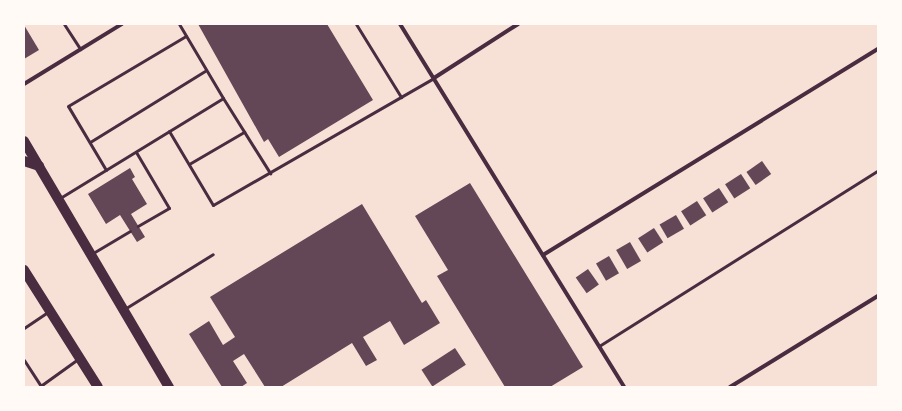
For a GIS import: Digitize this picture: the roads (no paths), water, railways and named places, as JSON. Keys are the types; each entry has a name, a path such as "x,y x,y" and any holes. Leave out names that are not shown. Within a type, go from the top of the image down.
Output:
{"highway":[{"path":"24,141 93,253 169,387"},
{"path":"24,161 39,166"},
{"path":"25,273 98,387"}],"street":[{"path":"24,84 122,24"},
{"path":"400,24 624,387"},
{"path":"434,78 518,24"},
{"path":"543,255 878,49"},
{"path":"730,387 878,296"}],"lane":[{"path":"64,24 80,49"},
{"path":"179,24 205,71 224,98 270,173"},
{"path":"356,24 401,97"},
{"path":"106,170 68,106 186,36"},
{"path":"90,142 205,71"},
{"path":"170,131 213,205 434,78"},
{"path":"59,198 224,98"},
{"path":"189,164 244,132"},
{"path":"136,152 169,208 138,226"},
{"path":"599,346 878,170"},
{"path":"93,253 130,231"},
{"path":"124,309 213,254"},
{"path":"24,328 50,310"},
{"path":"24,360 40,386 80,358"}]}
